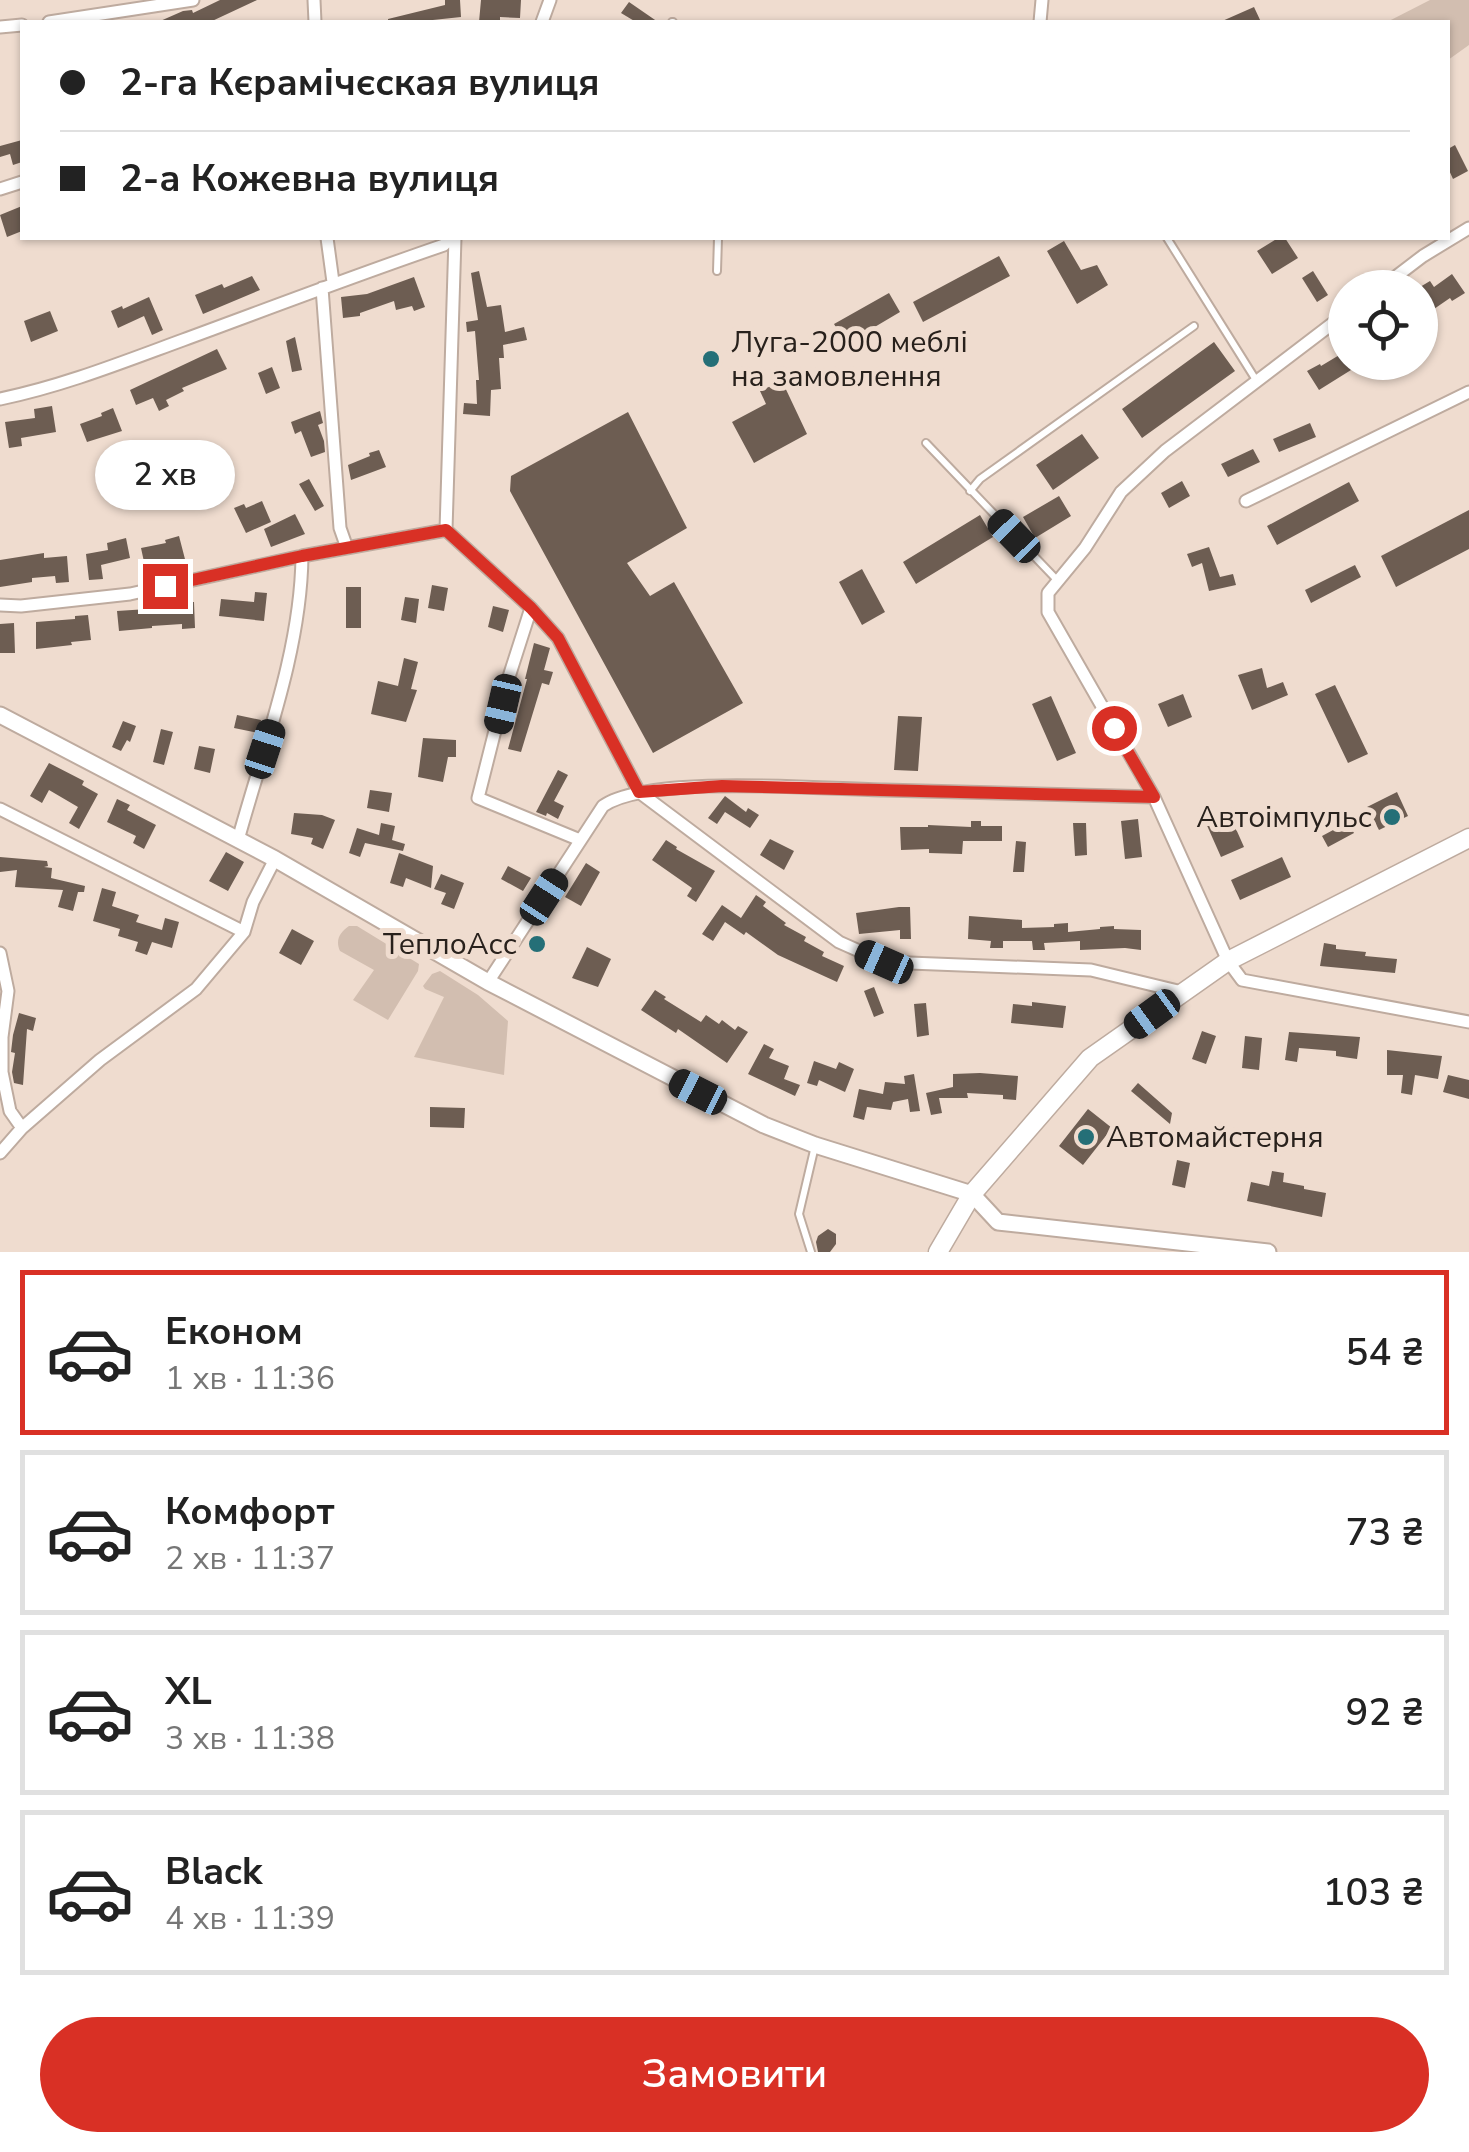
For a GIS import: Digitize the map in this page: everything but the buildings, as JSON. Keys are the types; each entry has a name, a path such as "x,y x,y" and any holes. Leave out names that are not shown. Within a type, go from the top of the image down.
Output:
{"main road":[{"path":"938,1252 972,1194 1090,1058 1228,962 1469,838"}],"street":[{"path":"62,20 193,0"},
{"path":"327,240 340,528 346,548"},
{"path":"0,399 43,390 444,246 451,240"},
{"path":"453,240 446,530 558,638 639,792 839,942 884,962 1091,970 1182,992"},
{"path":"1405,270 1450,240"},
{"path":"1328,327 1165,451 1121,492 1085,548 1048,593 1048,612 1154,797 1228,962 1242,980 1469,1022"},
{"path":"1246,502 1469,392"},
{"path":"0,606 130,594 302,556 446,530"},
{"path":"238,840 276,714 302,589 302,556"},
{"path":"531,608 478,798 580,840"},
{"path":"0,715 238,840 488,982 764,1126 972,1194 998,1222 1268,1252"},
{"path":"488,982 603,806 614,798 639,792 722,786 1154,797"},
{"path":"0,809 244,932"},
{"path":"0,1152 100,1060 196,990 244,932 253,902 274,860"},
{"path":"0,953 8,991 2,1072 10,1111 22,1128"}],"lane":[{"path":"717,271 718,240"},
{"path":"1168,240 1256,380"},
{"path":"970,491 980,479 1194,326"},
{"path":"926,442 1058,581"},
{"path":"811,1252 798,1214 815,1145"}],"shaded area":[{"path":"1430,0 1469,0 1469,45 1450,59 1450,20 1391,20"},
{"path":"349,926 357,926 419,964 388,1020 353,1000 374,970 340,951 339,937"},
{"path":"440,971 478,995 508,1021 504,1075 414,1057 444,997 423,986 432,974"}],"place":[{"name":"Луга-2000 меблі на замовлення","path":"711,359"},
{"name":"Автоімпульс","path":"1392,817"},
{"name":"ТеплоАсс","path":"537,944"},
{"name":"Автомайстерня","path":"1086,1137"}],"route":[{"path":"165,586 446,530 558,638 639,792 722,786 1154,797 1114,728"}]}
